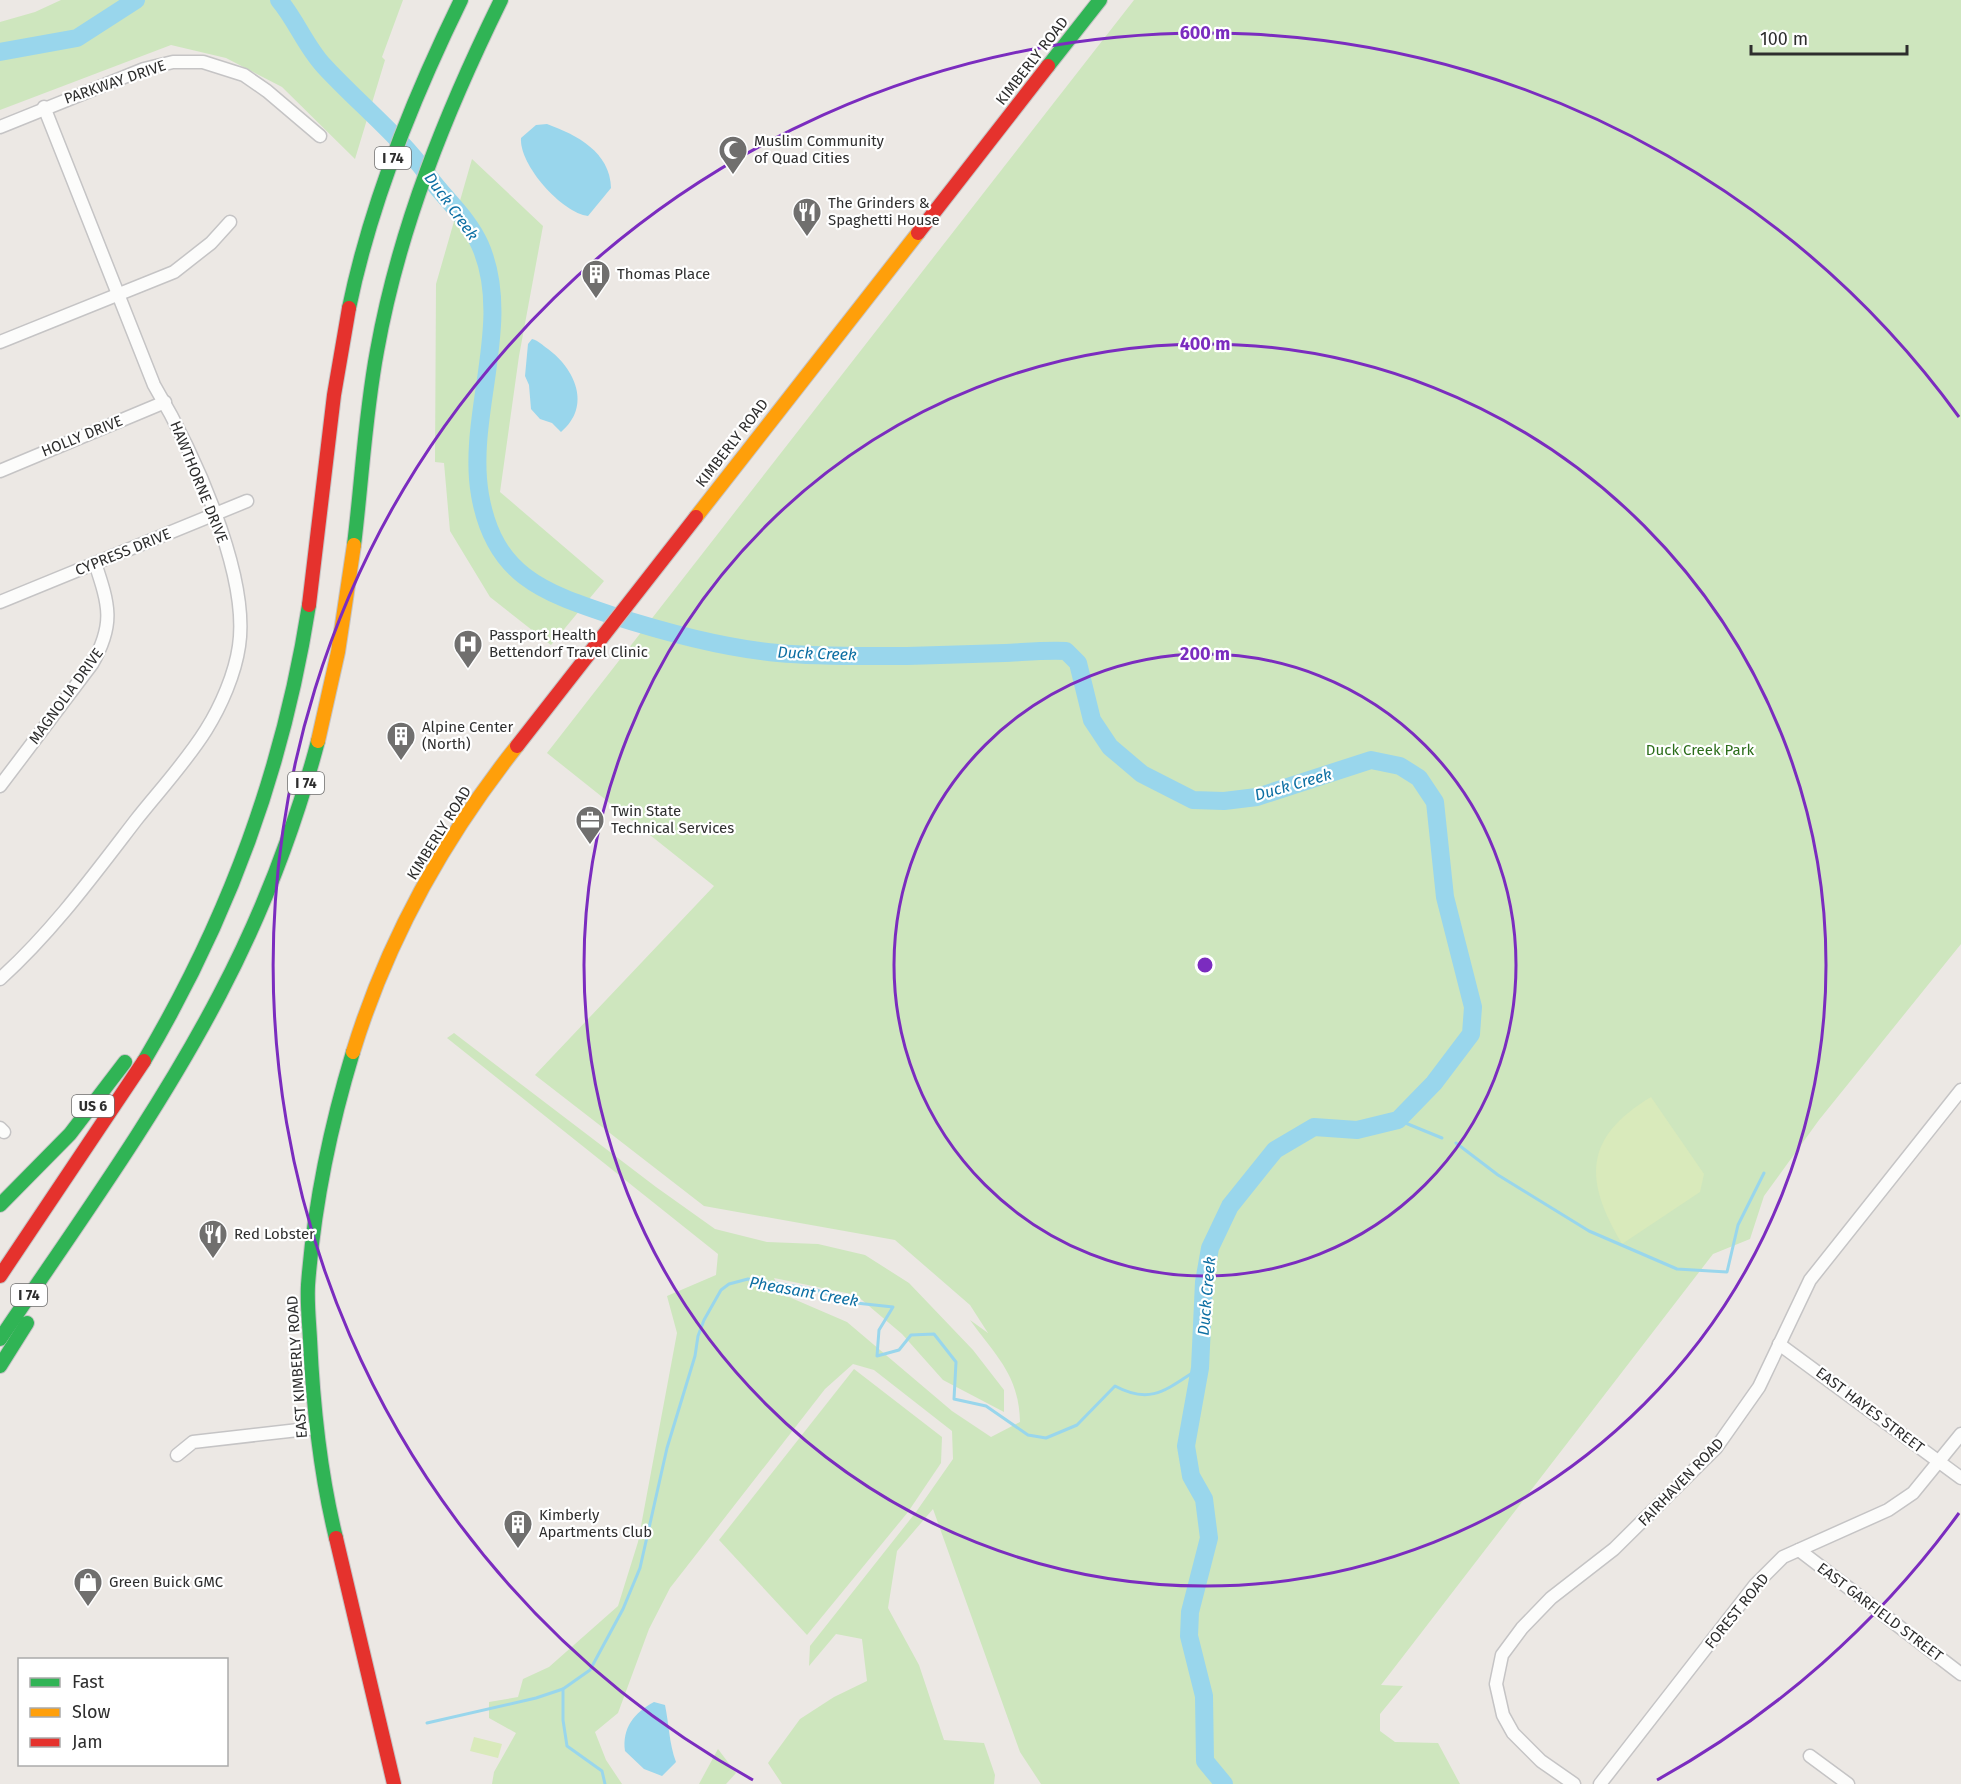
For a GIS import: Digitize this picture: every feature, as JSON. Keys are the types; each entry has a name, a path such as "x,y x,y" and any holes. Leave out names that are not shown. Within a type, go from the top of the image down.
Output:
{"main road":[{"name":"I 74","path":"0,1276 139,1067 207,944 243,858 273,772 291,707 308,624 331,415 343,342 369,229 419,88 461,0"},
{"name":"I 74","path":"0,1339 150,1113 220,995 253,926 292,826 310,771 339,642 377,348 398,260 419,190 446,117 501,0"},
{"name":"KIMBERLY ROAD","path":"406,918 465,817 590,650 1100,0"},
{"name":"EAST KIMBERLY ROAD","path":"394,1784 332,1522 316,1428 308,1287 321,1179 333,1118 348,1066 390,950 406,918"},
{"name":"US 6","path":"0,1205 70,1134 113,1080 152,1024 177,1000"},
{"path":"0,1366 54,1279 58,1252"}],"street":[{"name":"PARKWAY DRIVE","path":"0,127 44,107 144,69 173,62 203,62 244,75 267,91 320,136"},
{"name":"HAWTHORNE DRIVE","path":"0,979 60,918 206,730 226,690 239,645 238,592 215,514 165,402 154,385 44,107"},
{"path":"0,342 117,292 174,272 211,243 230,222"},
{"name":"HOLLY DRIVE","path":"0,471 165,402"},
{"name":"CYPRESS DRIVE","path":"0,602 247,501"},
{"name":"MAGNOLIA DRIVE","path":"0,786 92,664 104,644 110,620 106,596 95,563"},
{"name":"FAIRHAVEN ROAD","path":"1574,1784 1541,1761 1513,1733 1503,1715 1496,1684 1502,1655 1522,1628 1551,1598 1614,1549 1716,1448 1759,1387 1810,1280 1961,1090"},
{"name":"EAST HAYES STREET","path":"1779,1344 1961,1478"},
{"path":"177,1455 193,1442 316,1428"},
{"name":"FOREST ROAD","path":"1600,1784 1755,1584 1783,1557 1888,1510 1913,1493 1961,1434"},
{"name":"EAST GARFIELD STREET","path":"1799,1550 1961,1674"},
{"path":"1810,1756 1848,1784"}],"green space":[{"path":"61,0 403,0 382,57 385,60 355,159 282,87 226,58 171,45 0,110 0,22 35,12"},
{"name":"Duck Creek Park","path":"1134,0 1961,0 1961,944 1819,1120 1764,1196 1750,1239 1713,1254 1381,1685 1403,1686 1380,1714 1380,1731 1395,1742 1438,1743 1460,1784 1041,1784 1020,1752 933,1509 897,1551 888,1608 919,1665 944,1740 984,1743 995,1775 994,1784 782,1784 768,1763 800,1719 834,1697 867,1681 862,1639 836,1634 809,1666 810,1646 916,1512 953,1459 952,1431 874,1370 853,1364 825,1389 670,1588 649,1629 618,1713 595,1732 606,1760 622,1784 492,1784 494,1772 516,1733 489,1718 489,1702 518,1697 523,1679 549,1667 618,1606 638,1542 677,1333 667,1296 716,1275 718,1254 447,1038 454,1033 656,1187 715,1229 767,1242 818,1244 865,1255 909,1283 973,1350 1004,1390 1004,1412 943,1380 902,1334 856,1295 774,1278 782,1294 847,1322 952,1411 991,1437 1020,1422 1019,1406 1011,1379 970,1320 988,1333 970,1305 895,1240 704,1206 535,1075 714,886 547,753"},
{"path":"472,159 543,226 519,356 500,492 604,581 551,645 490,597 450,531 444,463 435,462 436,284"},
{"path":"1651,1097 1704,1174 1700,1192 1622,1244 1601,1200 1597,1180 1597,1162 1602,1145 1612,1128 1629,1112"},
{"path":"854,1369 942,1437 941,1463 908,1512 807,1635 719,1540"},
{"path":"474,1737 502,1744 498,1758 470,1751"},
{"path":"718,1749 736,1773 726,1784 699,1784"}],"water":[{"path":"547,124 580,140 590,147 605,164 611,188 588,216 578,213 555,197 534,174 527,161 522,149 521,138 536,125"},
{"path":"532,339 558,357 572,377 576,388 578,400 576,411 561,432 552,423 540,419 531,409 529,385 525,376 528,344"},
{"path":"654,1702 665,1705 670,1741 676,1762 662,1776 644,1769 625,1751 625,1735 631,1722 635,1716"}],"waterway":[{"name":"Duck Creek","path":"0,52 77,38 136,0"},
{"name":"Duck Creek","path":"279,0 318,59 418,162 463,218 480,245 489,275 492,305 491,337 477,464 480,495 487,522 497,544 509,562 525,576 543,588 586,607 693,638 757,651 859,656 1066,651 1078,663 1092,720 1110,747 1142,774 1193,800 1224,801 1257,797 1371,760 1400,766 1419,778 1435,802 1445,897 1473,1007 1471,1034 1434,1083 1398,1120 1357,1130 1314,1127 1275,1150 1230,1206 1210,1248 1204,1282 1200,1368 1186,1446 1191,1476 1204,1499 1209,1538 1190,1612 1189,1636 1204,1696 1205,1761 1224,1784"},
{"path":"1398,1120 1442,1138"},
{"path":"1456,1143 1498,1175 1589,1231 1677,1269 1727,1272 1738,1225 1764,1173"},
{"name":"Pheasant Creek","path":"605,1784 602,1771 567,1746 563,1720 563,1689 590,1670 623,1609 640,1568 667,1448 695,1356 698,1336 721,1290 729,1284 748,1279 813,1289 856,1303 893,1307 879,1330 877,1356 899,1350 911,1335 934,1334 956,1362 954,1399 986,1406 1028,1435 1046,1438 1077,1425 1115,1386 1128,1392 1150,1394 1169,1388 1200,1368"},
{"path":"427,1723 536,1698 563,1689"}],"traffic: fast":[{"path":"349,308 381,189 426,74 461,0"},
{"path":"354,545 373,375 386,305 398,260 411,215 443,128 501,0"},
{"path":"1048,66 1100,0"},
{"path":"144,1061 202,952 249,841 284,726 309,605"},
{"path":"0,1339 143,1127 220,994 250,933 276,870 299,806 318,741"},
{"path":"336,1538 318,1439 308,1292 314,1226 324,1167 353,1052"},
{"path":"0,1205 70,1134 125,1062"},
{"path":"0,1366 27,1323"}],"traffic: slow":[{"path":"696,517 918,233"},
{"path":"318,741 338,652 354,545"},
{"path":"353,1052 383,970 421,892 466,817 517,746"}],"traffic: jam":[{"path":"918,233 1048,66"},
{"path":"309,605 334,395 349,308"},
{"path":"517,746 696,517"},
{"path":"0,1276 144,1061"},
{"path":"336,1538 394,1784"}],"place":[{"name":"Muslim Community of Quad Cities","path":"733,176"},
{"name":"The Grinders & Spaghetti House","path":"807,238"},
{"name":"Thomas Place","path":"596,300"},
{"name":"Passport Health Bettendorf Travel Clinic","path":"468,670"},
{"name":"Alpine Center (North)","path":"401,762"},
{"name":"Twin State Technical Services","path":"590,846"},
{"name":"Red Lobster","path":"213,1260"},
{"name":"Kimberly Apartments Club","path":"518,1550"},
{"name":"Green Buick GMC","path":"88,1608"}]}
